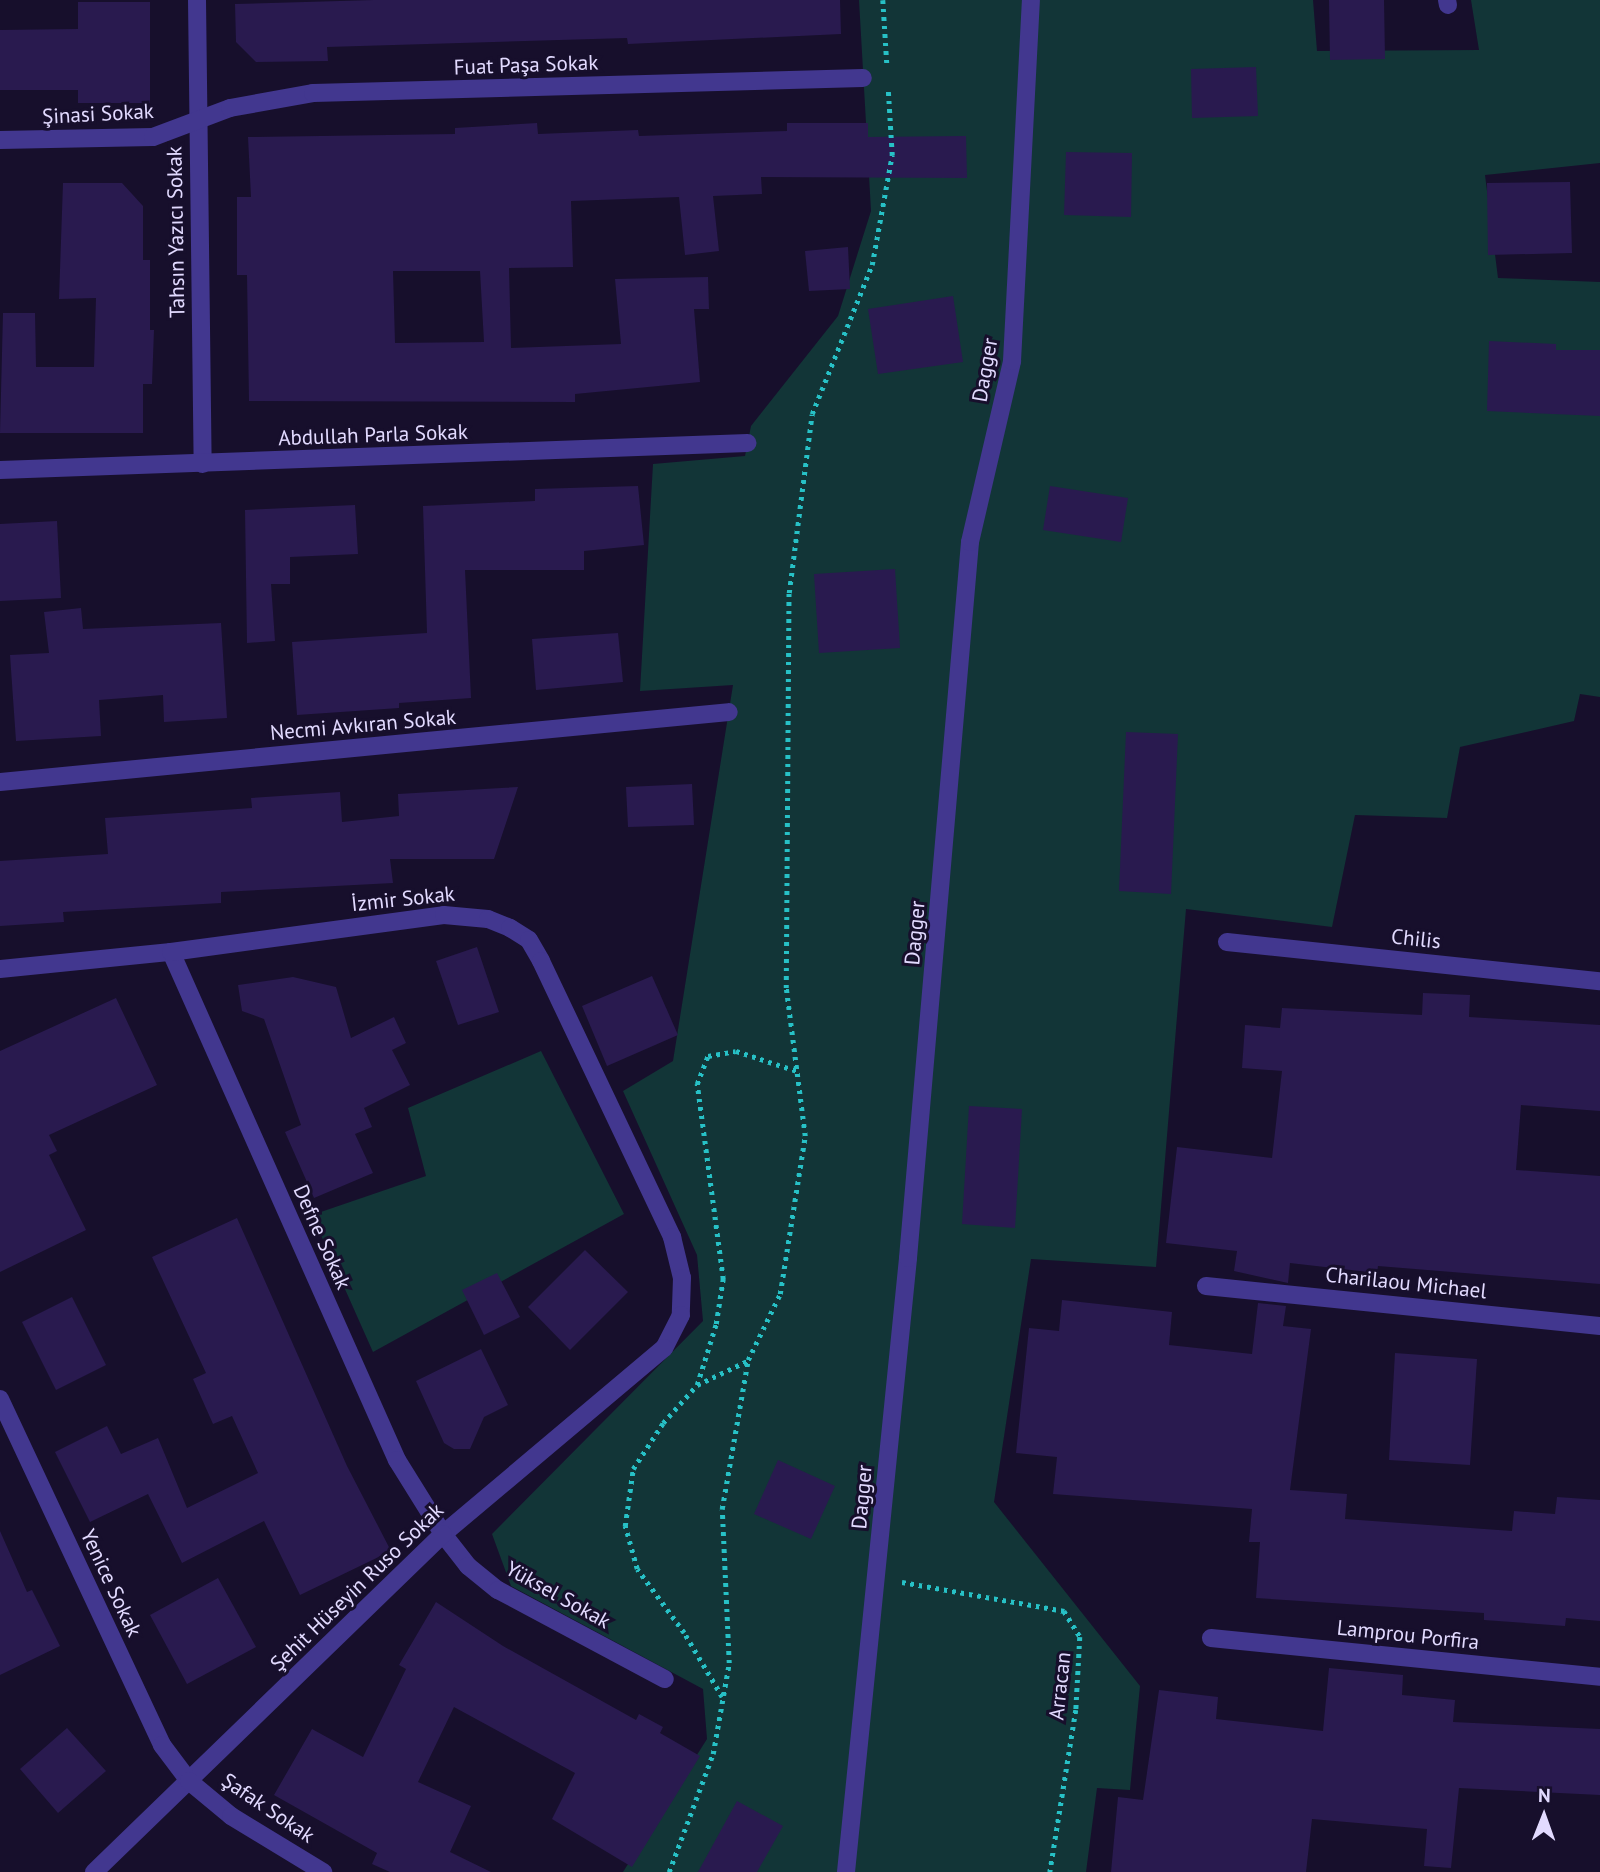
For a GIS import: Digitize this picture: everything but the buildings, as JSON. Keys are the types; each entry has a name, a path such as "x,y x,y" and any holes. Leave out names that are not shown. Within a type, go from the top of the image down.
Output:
{"street":[{"name":"Tahsın Yazıcı Sokak","path":"197,0 196,124 203,464"},
{"name":"Dagger","path":"846,1872 877,1578 940,913 970,542 1012,361 1031,0"},
{"name":"Fuat Paşa Sokak","path":"196,124 261,100 313,93 863,78"},
{"name":"Şinasi Sokak","path":"0,140 153,137 196,124"},
{"name":"Abdullah Parla Sokak","path":"0,470 748,443"},
{"name":"Necmi Avkıran Sokak","path":"0,782 729,712"},
{"name":"İzmir Sokak","path":"0,970 171,953 444,915 488,919 528,940 672,1237 683,1296 675,1332 664,1348"},
{"name":"Chilis","path":"1227,942 1600,981"},
{"name":"Defne Sokak","path":"171,953 397,1460 443,1534"},
{"name":"Charilaou Michael","path":"1206,1286 1600,1326"},
{"name":"Şehit Hüseyin Ruso Sokak","path":"94,1872 443,1534 664,1348"},
{"name":"Yenice Sokak","path":"0,1399 162,1745 189,1781"},
{"name":"Yüksel Sokak","path":"443,1534 468,1566 498,1590 665,1679"},
{"name":"Lamprou Porfira","path":"1211,1638 1600,1677"},
{"name":"Şafak Sokak","path":"189,1781 231,1816 323,1872"}],"path":[{"path":"669,1872 713,1754 729,1663 722,1509 748,1360 779,1294 805,1136 786,988 789,593 812,414 872,265 892,155 883,0"},
{"path":"697,1385 716,1324 723,1279 697,1084 708,1056 736,1051 797,1071"},
{"path":"723,1698 684,1633 637,1569 625,1527 633,1469 663,1423 697,1385 748,1360"},
{"name":"Arracan","path":"877,1578 1064,1611 1080,1637 1076,1710 1049,1872"}],"green space":[{"path":"859,0 1313,0 1317,51 1479,50 1471,0 1600,0 1600,163 1485,175 1498,278 1600,282 1600,697 1580,694 1574,721 1460,747 1447,818 1355,815 1332,927 1186,909 1156,1267 1031,1259 994,1502 1140,1686 1130,1790 1097,1788 1086,1872 623,1872 707,1739 703,1689 511,1586 492,1534 703,1321 697,1255 623,1091 673,1061 733,685 640,691 653,464 745,456 751,426 838,316 871,211"},
{"path":"541,1051 624,1214 373,1352 312,1215 426,1176 408,1108"}]}
